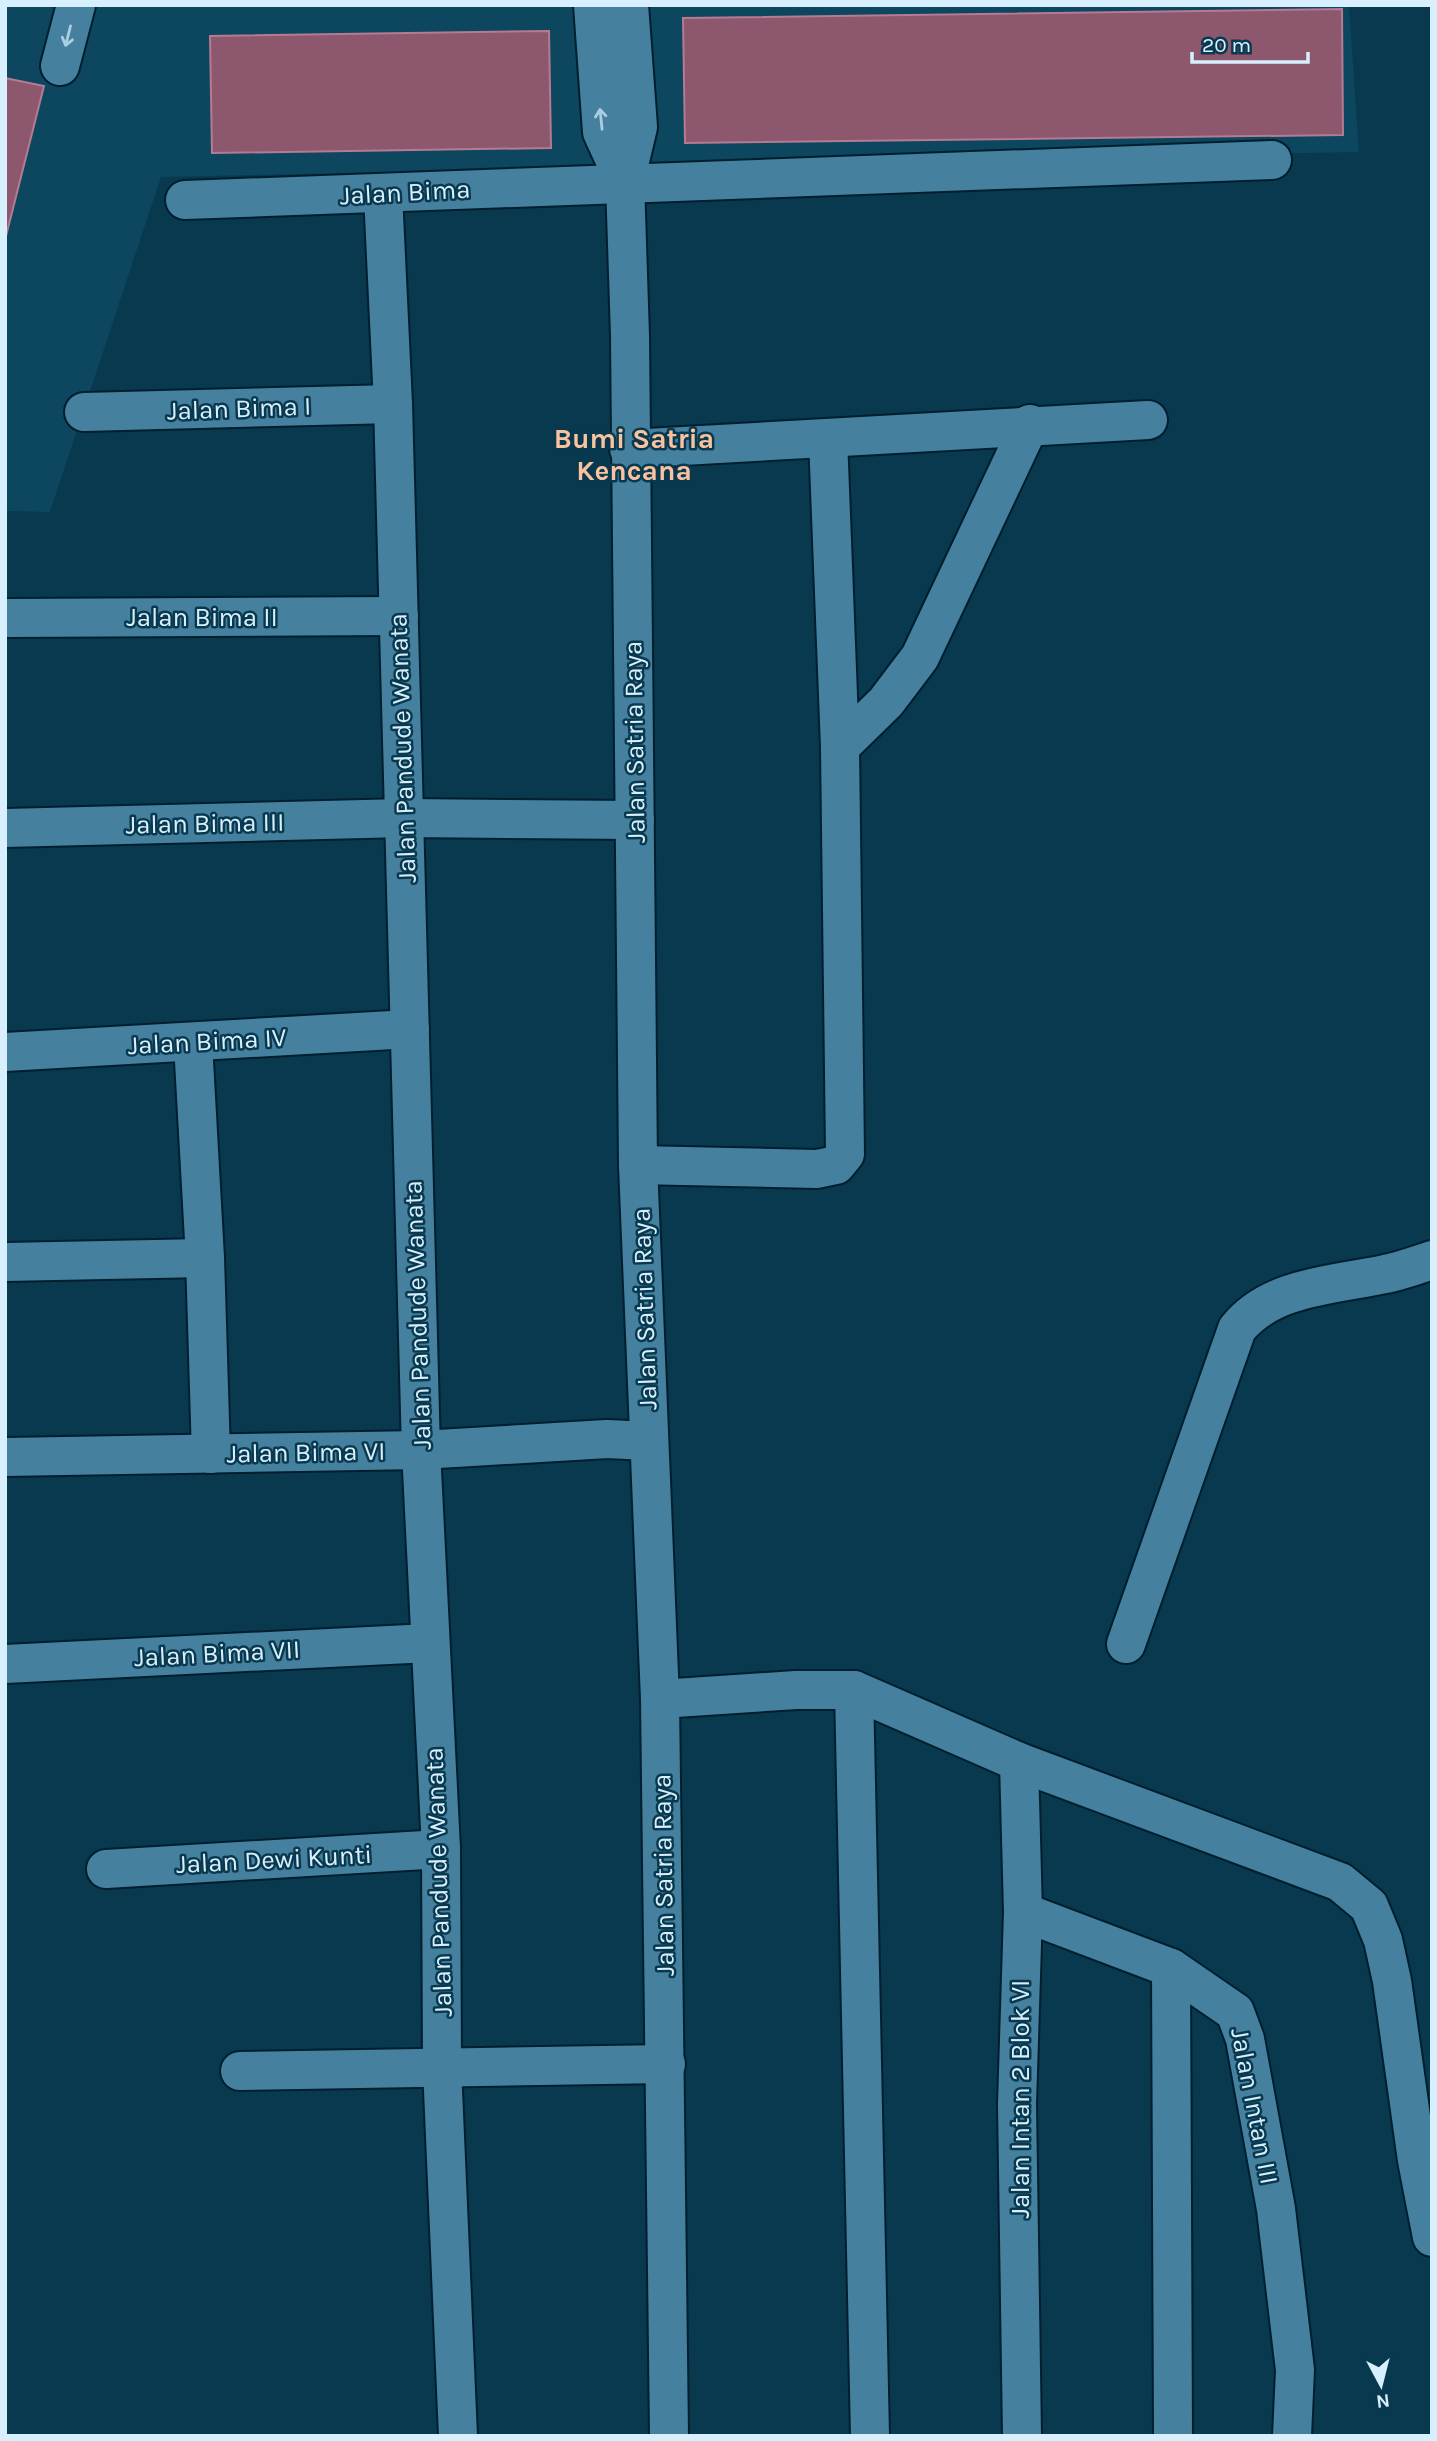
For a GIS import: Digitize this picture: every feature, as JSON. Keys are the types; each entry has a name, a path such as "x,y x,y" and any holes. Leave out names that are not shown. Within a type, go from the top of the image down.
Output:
{"street":[{"path":"60,66 76,5"},
{"name":"Jalan Satria Raya","path":"593,5 602,132 625,182"},
{"name":"Jalan Satria Raya","path":"629,5 638,127 625,182 630,336 638,1165 660,1699 668,2436"},
{"name":"Jalan Bima","path":"185,200 1272,160"},
{"name":"Jalan Pandude Wanata","path":"383,194 393,404 421,1450 441,1849 442,2067 458,2436"},
{"name":"Jalan Bima I","path":"84,412 393,404"},
{"path":"629,449 1030,424 1148,420"},
{"path":"840,747 886,702 920,657 1030,424"},
{"path":"638,1165 817,1169 836,1165 844,1158 847,1143 840,747 828,438"},
{"name":"Jalan Bima II","path":"5,618 399,616"},
{"name":"Jalan Bima III","path":"5,828 404,818 635,820"},
{"name":"Jalan Bima IV","path":"5,1052 410,1029"},
{"path":"193,1042 205,1258 211,1454"},
{"path":"5,1262 205,1258"},
{"path":"1126,1644 1237,1329 1244,1319 1257,1308 1291,1293 1390,1274 1432,1259"},
{"name":"Jalan Bima VI","path":"5,1457 421,1450 607,1439 649,1441"},
{"name":"Jalan Bima VII","path":"5,1664 429,1643"},
{"path":"660,1699 796,1690 854,1690 1019,1762 1340,1882 1369,1906 1383,1940 1392,1980 1417,2160 1432,2237"},
{"path":"854,1690 870,2436"},
{"name":"Jalan Intan 2 Blok VI","path":"1019,1762 1023,1912 1017,2104 1022,2436"},
{"name":"Jalan Dewi Kunti","path":"106,1869 441,1849"},
{"name":"Jalan Intan III","path":"1023,1912 1171,1968 1236,2012 1245,2039 1276,2209 1296,2370 1292,2436"},
{"path":"1171,1968 1172,2436"},
{"path":"240,2071 666,2064"}],"shaded area":[{"path":"5,5 1349,5 1359,152 161,177 50,512 5,511"}],"building":[{"path":"1342,9 1343,135 685,143 683,18"},
{"path":"549,31 551,148 212,153 210,36"},
{"path":"5,78 44,86 5,240"}],"district":[{"name":"Bumi Satria Kencana","path":"634,454"}]}
